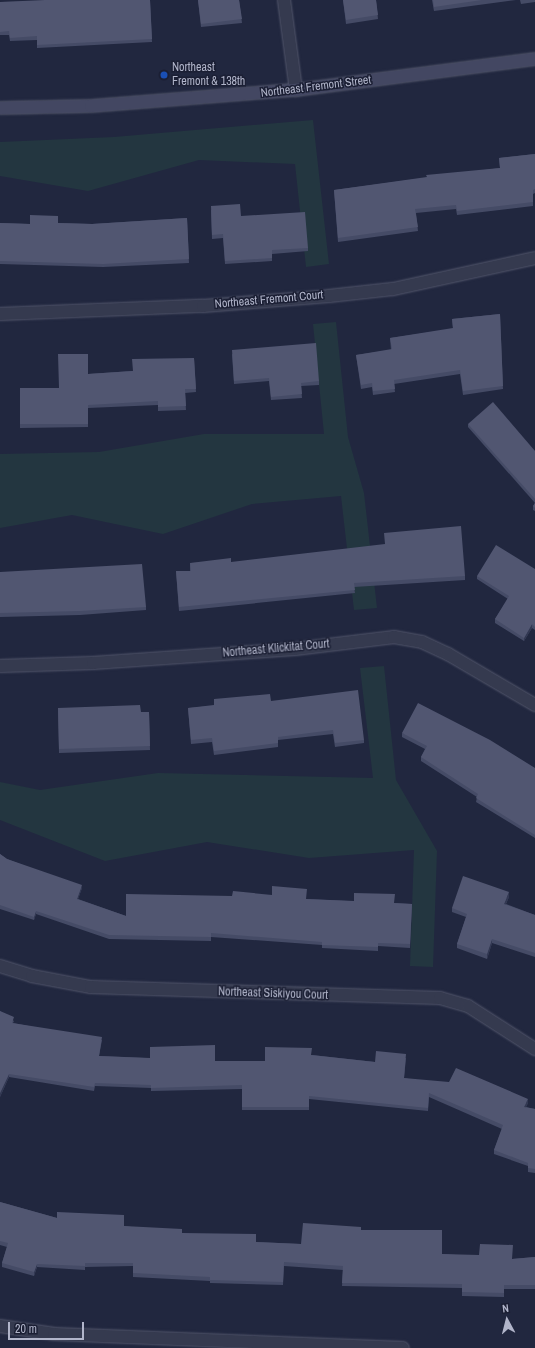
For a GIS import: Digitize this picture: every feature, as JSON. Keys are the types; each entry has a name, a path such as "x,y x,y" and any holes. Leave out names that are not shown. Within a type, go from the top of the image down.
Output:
{"street":[{"path":"284,0 296,90"},
{"name":"Northeast Fremont Street","path":"0,108 91,106 296,90 535,59"},
{"name":"Northeast Fremont Court","path":"0,314 203,306 337,295 393,289 535,258"},
{"name":"Northeast Klickitat Court","path":"0,666 93,663 287,649 394,637 422,642 448,654 535,705"},
{"name":"Northeast Siskiyou Court","path":"0,966 32,976 91,987 440,998 468,1006 535,1049"},
{"path":"0,1326 54,1334 403,1348"}],"shaded area":[{"path":"313,120 329,264 306,267 295,164 199,160 88,191 0,176 0,142 114,137"},
{"path":"336,322 348,437 364,493 377,608 354,610 341,496 252,504 163,534 72,515 0,528 0,454 99,452 204,434 324,434 313,324"},
{"path":"384,666 396,780 437,851 433,967 410,966 414,850 309,858 207,842 105,861 0,820 0,782 40,790 158,773 373,778 360,668"}],"building":[{"path":"45,0 150,0 152,39 37,45 37,36 10,38 9,31 0,32 0,2"},
{"path":"198,0 239,0 242,19 201,24"},
{"path":"343,0 376,0 378,15 346,20"},
{"path":"433,0 482,0 434,7"},
{"path":"535,154 535,189 533,190 533,202 457,211 456,205 415,209 418,227 338,238 334,190 427,177 426,175 500,168 499,158"},
{"path":"240,204 241,216 305,212 308,248 272,250 272,258 225,261 223,234 212,235 211,206"},
{"path":"30,215 58,216 58,223 92,224 187,218 189,259 103,264 0,261 0,223 30,224"},
{"path":"500,314 503,386 463,391 460,370 394,380 395,389 373,391 372,383 361,385 356,355 392,349 390,338 453,328 452,319"},
{"path":"316,343 319,381 301,383 302,394 271,397 269,378 234,381 232,350"},
{"path":"58,354 88,354 88,374 133,371 132,359 194,358 196,389 185,389 186,406 158,407 158,401 88,405 88,424 20,424 20,388 59,388"},
{"path":"493,402 535,451 535,499 468,424"},
{"path":"461,526 465,576 354,583 355,590 179,607 176,571 191,571 190,563 231,558 231,562 385,544 384,533"},
{"path":"496,545 535,569 535,627 532,624 524,638 495,619 509,596 477,576"},
{"path":"142,564 146,607 80,611 0,613 0,572"},
{"path":"358,690 364,740 335,743 333,730 278,737 278,743 214,751 212,738 191,740 188,708 214,705 214,699 270,694 271,701"},
{"path":"418,703 490,740 535,768 535,835 476,798 478,794 421,757 427,746 402,733"},
{"path":"140,705 141,712 149,712 150,746 59,749 58,708"},
{"path":"0,854 7,859 82,885 77,899 126,916 126,894 232,896 233,891 272,895 272,886 307,889 306,899 354,901 354,893 395,894 394,903 412,904 410,944 378,943 378,947 322,945 322,942 211,933 211,937 109,935 36,911 34,917 0,905"},
{"path":"463,876 509,892 504,904 535,915 535,953 492,939 487,954 457,944 467,914 452,908"},
{"path":"0,1011 14,1017 12,1023 102,1037 99,1056 150,1058 150,1047 215,1045 215,1061 265,1061 265,1047 312,1048 311,1055 375,1062 376,1051 406,1054 404,1078 449,1082 456,1068 528,1099 524,1107 535,1109 535,1169 528,1168 528,1163 494,1150 503,1125 429,1093 428,1108 309,1096 309,1107 242,1107 242,1085 151,1088 151,1085 95,1083 94,1087 9,1074 0,1093"},
{"path":"0,1202 57,1218 57,1212 124,1215 124,1226 182,1229 182,1233 256,1234 256,1242 301,1244 303,1223 361,1227 361,1230 442,1230 442,1254 479,1255 480,1244 513,1245 512,1259 535,1257 535,1285 504,1285 504,1293 462,1292 462,1284 342,1283 343,1266 284,1262 283,1282 210,1280 210,1277 133,1273 133,1263 85,1263 85,1266 37,1264 34,1272 2,1263 8,1243 0,1241"}],"place":[{"name":"Northeast Fremont & 138th","path":"164,75"}]}
